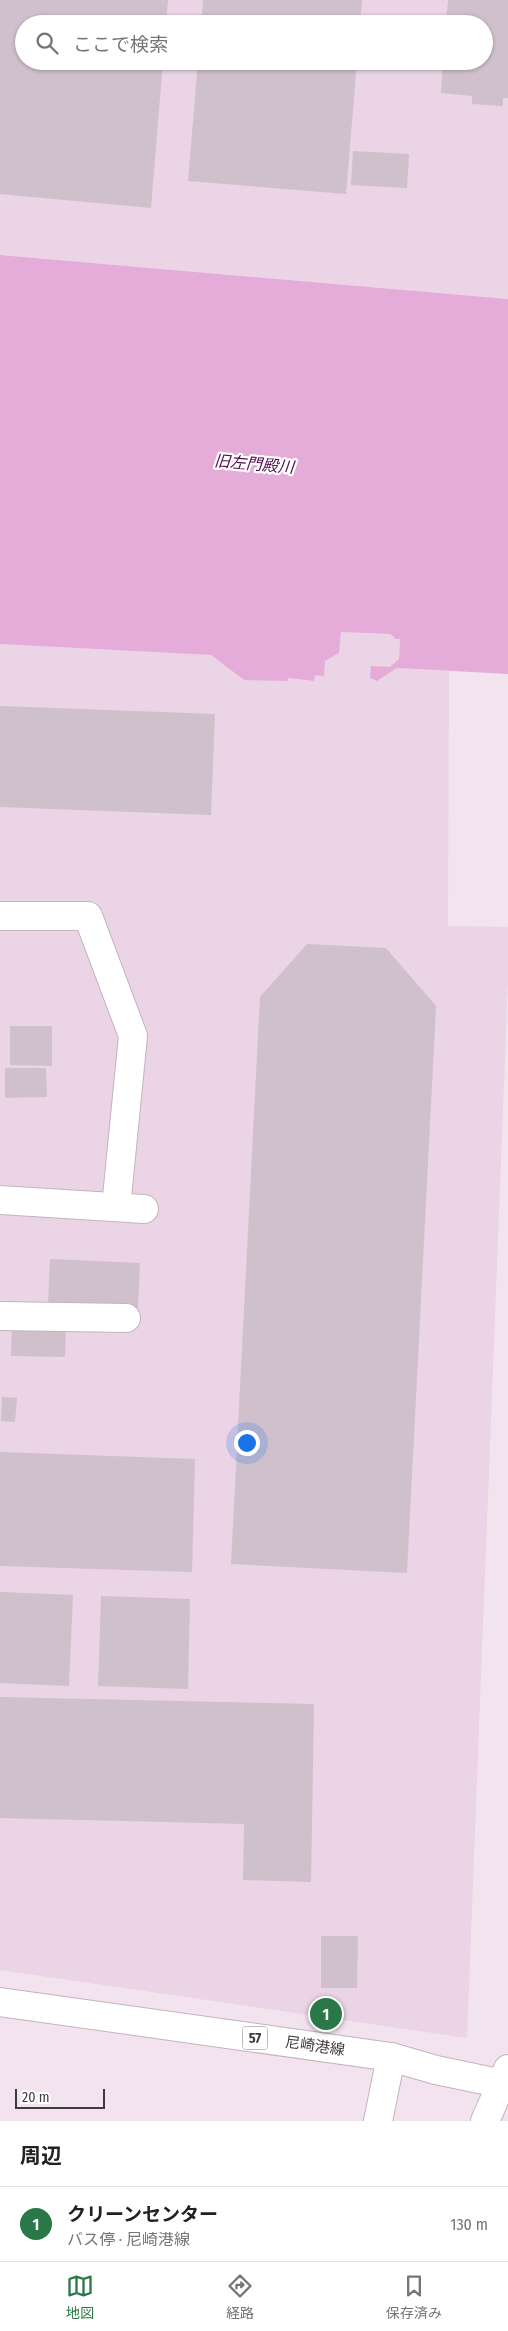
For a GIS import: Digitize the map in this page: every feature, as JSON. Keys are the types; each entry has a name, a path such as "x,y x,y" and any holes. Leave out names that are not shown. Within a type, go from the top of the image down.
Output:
{"main road":[{"path":"0,916 88,916 134,1036 116,1207"},
{"path":"0,1200 144,1209"},
{"path":"0,1316 126,1318"},
{"name":"尼崎港線","path":"0,2002 391,2057 507,2083"},
{"path":"378,2121 391,2057"},
{"path":"485,2121 507,2083"},
{"path":"501,2121 507,2083"}],"shaded area":[{"path":"0,0 508,0 508,299 0,255"},
{"path":"341,632 390,634 396,639 400,638 399,659 377,681 397,668 449,671 448,926 508,927 508,980 467,2038 0,1970 0,644 211,655 244,680 287,678 314,681 315,675 325,661 339,653"}],"water":[{"name":"旧左門殿川","path":"0,255 508,299 508,674 397,668 377,681 370,678 371,666 390,667 399,659 400,639 396,639 390,634 341,632 339,653 325,661 324,676 315,675 314,681 288,678 287,681 244,680 211,655 0,644"}],"building":[{"path":"0,0 168,0 167,15 15,15 15,70 162,70 151,208 0,194"},
{"path":"203,0 362,0 361,15 202,15"},
{"path":"448,0 508,0 508,98 503,98 503,106 472,104 472,96 441,93 442,70 493,70 493,15 447,15"},
{"path":"197,70 356,70 346,194 188,181"},
{"path":"353,151 409,154 407,188 351,185"},
{"path":"0,706 215,714 211,815 0,807"},
{"path":"307,944 386,948 436,1006 407,1573 231,1564 260,997"},
{"path":"10,1026 52,1026 52,1066 10,1065"},
{"path":"5,1068 46,1068 47,1097 5,1098"},
{"path":"50,1259 140,1263 138,1308 48,1304"},
{"path":"12,1324 66,1325 65,1357 11,1356"},
{"path":"2,1397 17,1398 15,1422 1,1421"},
{"path":"0,1452 195,1459 192,1572 0,1566"},
{"path":"0,1592 73,1595 69,1686 0,1683"},
{"path":"101,1596 190,1599 188,1689 98,1686"},
{"path":"0,1697 314,1704 311,1882 243,1880 244,1824 0,1818"},
{"path":"321,1936 358,1936 357,1988 321,1988"}],"place":[{"name":"クリーンセンター","path":"326,2014"}]}
